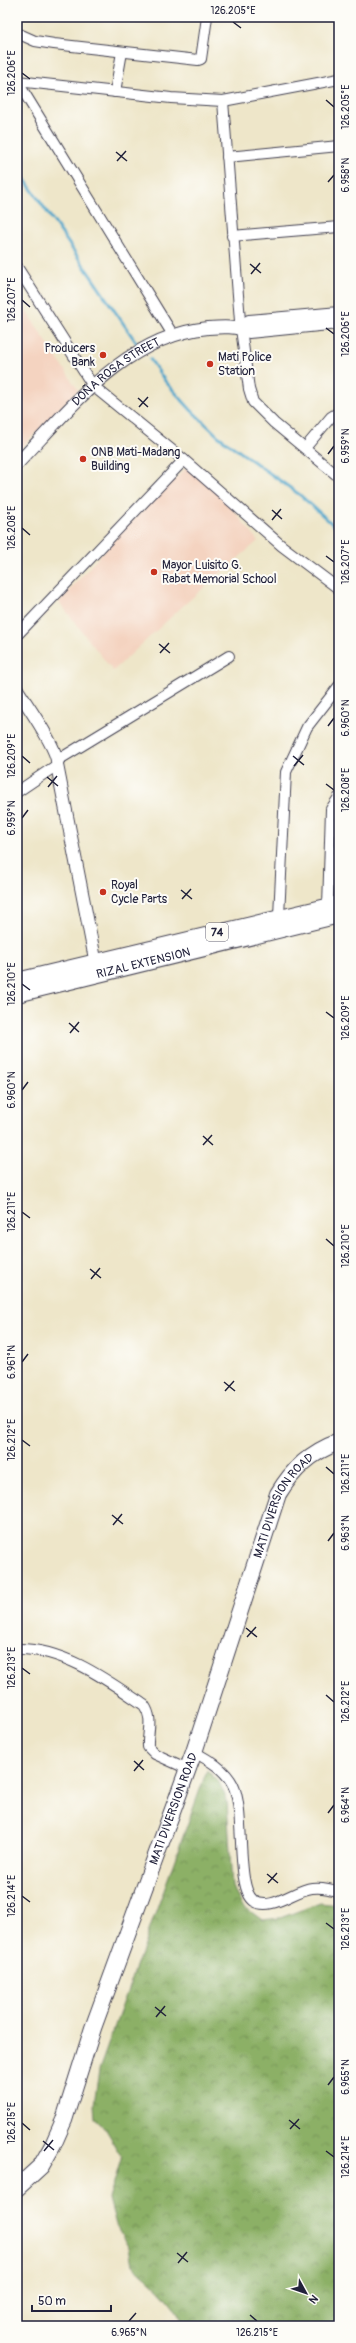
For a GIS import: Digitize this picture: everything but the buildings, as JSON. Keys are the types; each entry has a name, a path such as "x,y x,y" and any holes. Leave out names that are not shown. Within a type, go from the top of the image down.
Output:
{"main road":[{"name":"RIZAL EXTENSION","path":"17,994 96,968 280,916 335,908"},
{"name":"RIZAL EXTENSION","path":"17,981 96,968 335,908"},
{"name":"MATI DIVERSION ROAD","path":"17,2188 41,2166 53,2145 64,2120 93,2028 194,1752 278,1494 300,1464 314,1453 339,1442"}],"street":[{"path":"17,32 35,41 195,60 201,59 207,17"},
{"path":"116,92 122,52"},
{"path":"17,81 116,92 223,101 339,79"},
{"path":"17,81 173,335"},
{"path":"223,101 240,328 249,389 253,402 274,423 339,477"},
{"path":"227,157 339,146"},
{"path":"232,236 339,227"},
{"path":"17,267 93,386 184,460 282,546 339,589"},
{"name":"DOÑA ROSA STREET","path":"240,328 249,321 339,313"},
{"name":"DOÑA ROSA STREET","path":"17,464 93,386 136,353 173,335 208,328 240,328 249,332 339,323"},
{"path":"305,448 331,417 339,412"},
{"path":"17,635 184,460"},
{"path":"17,792 58,763 229,656"},
{"path":"280,916 286,772 307,727 339,686"},
{"path":"17,689 47,736 58,763 96,968"},
{"path":"335,908 331,809 339,797"},
{"path":"17,1650 44,1652 82,1666 144,1705 149,1713 151,1723 148,1747 155,1754 188,1769"},
{"path":"194,1752 223,1771 233,1785 239,1804 246,1890 254,1900 263,1904 276,1902 312,1888 339,1892"}],"shaded area":[{"path":"17,297 78,390 17,452"},
{"name":"Mayor Luisito G. Rabat Memorial School","path":"188,466 219,492 258,541 185,604 113,671 59,602 120,533"}],"green space":[{"path":"207,1770 219,1782 227,1800 232,1887 242,1905 262,1920 280,1918 320,1903 339,1905 339,2326 181,2326 183,2322 173,2305 154,2284 132,2265 129,2247 116,2225 109,2199 122,2156 105,2128 95,2119 94,2104 99,2070"}],"waterway":[{"path":"17,168 138,345"},
{"path":"150,359 165,381 191,410 218,436 300,495 339,530"}],"place":[{"name":"Producers Bank","path":"103,355"},
{"name":"Mati Police Station","path":"210,364"},
{"name":"ONB Mati-Madang Building","path":"83,459"},
{"name":"Mayor Luisito G. Rabat Memorial School","path":"154,572"},
{"name":"Royal Cycle Parts","path":"103,892"}]}
